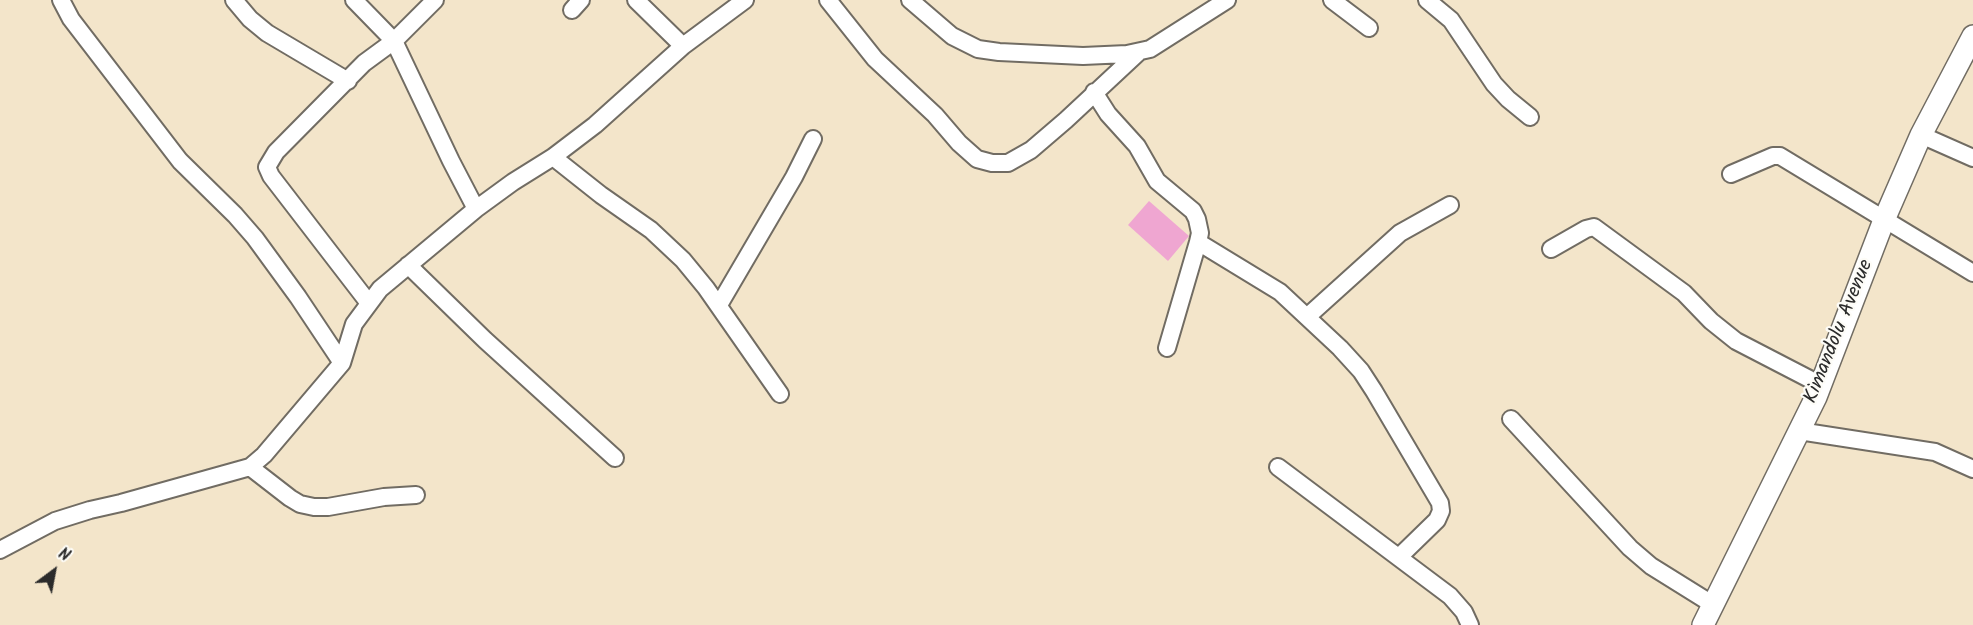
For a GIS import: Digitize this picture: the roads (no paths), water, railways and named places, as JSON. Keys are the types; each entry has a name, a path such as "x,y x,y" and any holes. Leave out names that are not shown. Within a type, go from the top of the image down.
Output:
{"street":[{"path":"61,0 71,19 175,154 255,238 342,363"},
{"path":"234,0 250,19 267,33 348,81"},
{"path":"354,0 394,41 476,209"},
{"path":"368,302 271,176 267,167 276,152 364,63 394,41 435,0"},
{"path":"636,0 683,46"},
{"path":"0,550 55,521 250,467 264,455 342,363 354,324 368,302 380,289 476,209 553,157 595,125 683,46 745,0"},
{"path":"828,0 875,59 934,115 959,143 977,159 992,163 1008,163 1031,150 1139,52"},
{"path":"910,0 947,33 978,49 1083,56 1127,54 1150,49 1227,0"},
{"path":"1332,0 1369,28"},
{"path":"1427,0 1451,20 1494,84 1530,117"},
{"name":"Kimandolu Avenue","path":"1703,625 1821,385 1884,220 1921,135 1972,41"},
{"path":"1094,92 1108,114 1137,146 1157,181 1193,211 1200,232 1167,348"},
{"path":"1921,135 1973,158"},
{"path":"719,305 794,177 813,139"},
{"path":"1731,174 1773,156 1780,156 1973,273"},
{"path":"553,157 664,241 683,260 719,305 780,394"},
{"path":"1308,316 1400,233 1450,205"},
{"path":"1551,249 1586,229 1594,227 1684,293 1720,329 1736,341 1821,385"},
{"path":"1198,242 1280,292 1308,316 1361,371 1374,391 1440,503 1441,512 1437,520 1399,557"},
{"path":"408,266 485,340 615,458"},
{"path":"1511,418 1630,548 1651,566 1712,604"},
{"path":"1799,431 1935,452 1973,469"},
{"path":"250,467 290,498 300,504 314,507 416,495"},
{"path":"1278,467 1450,596 1464,612 1470,625"}]}
